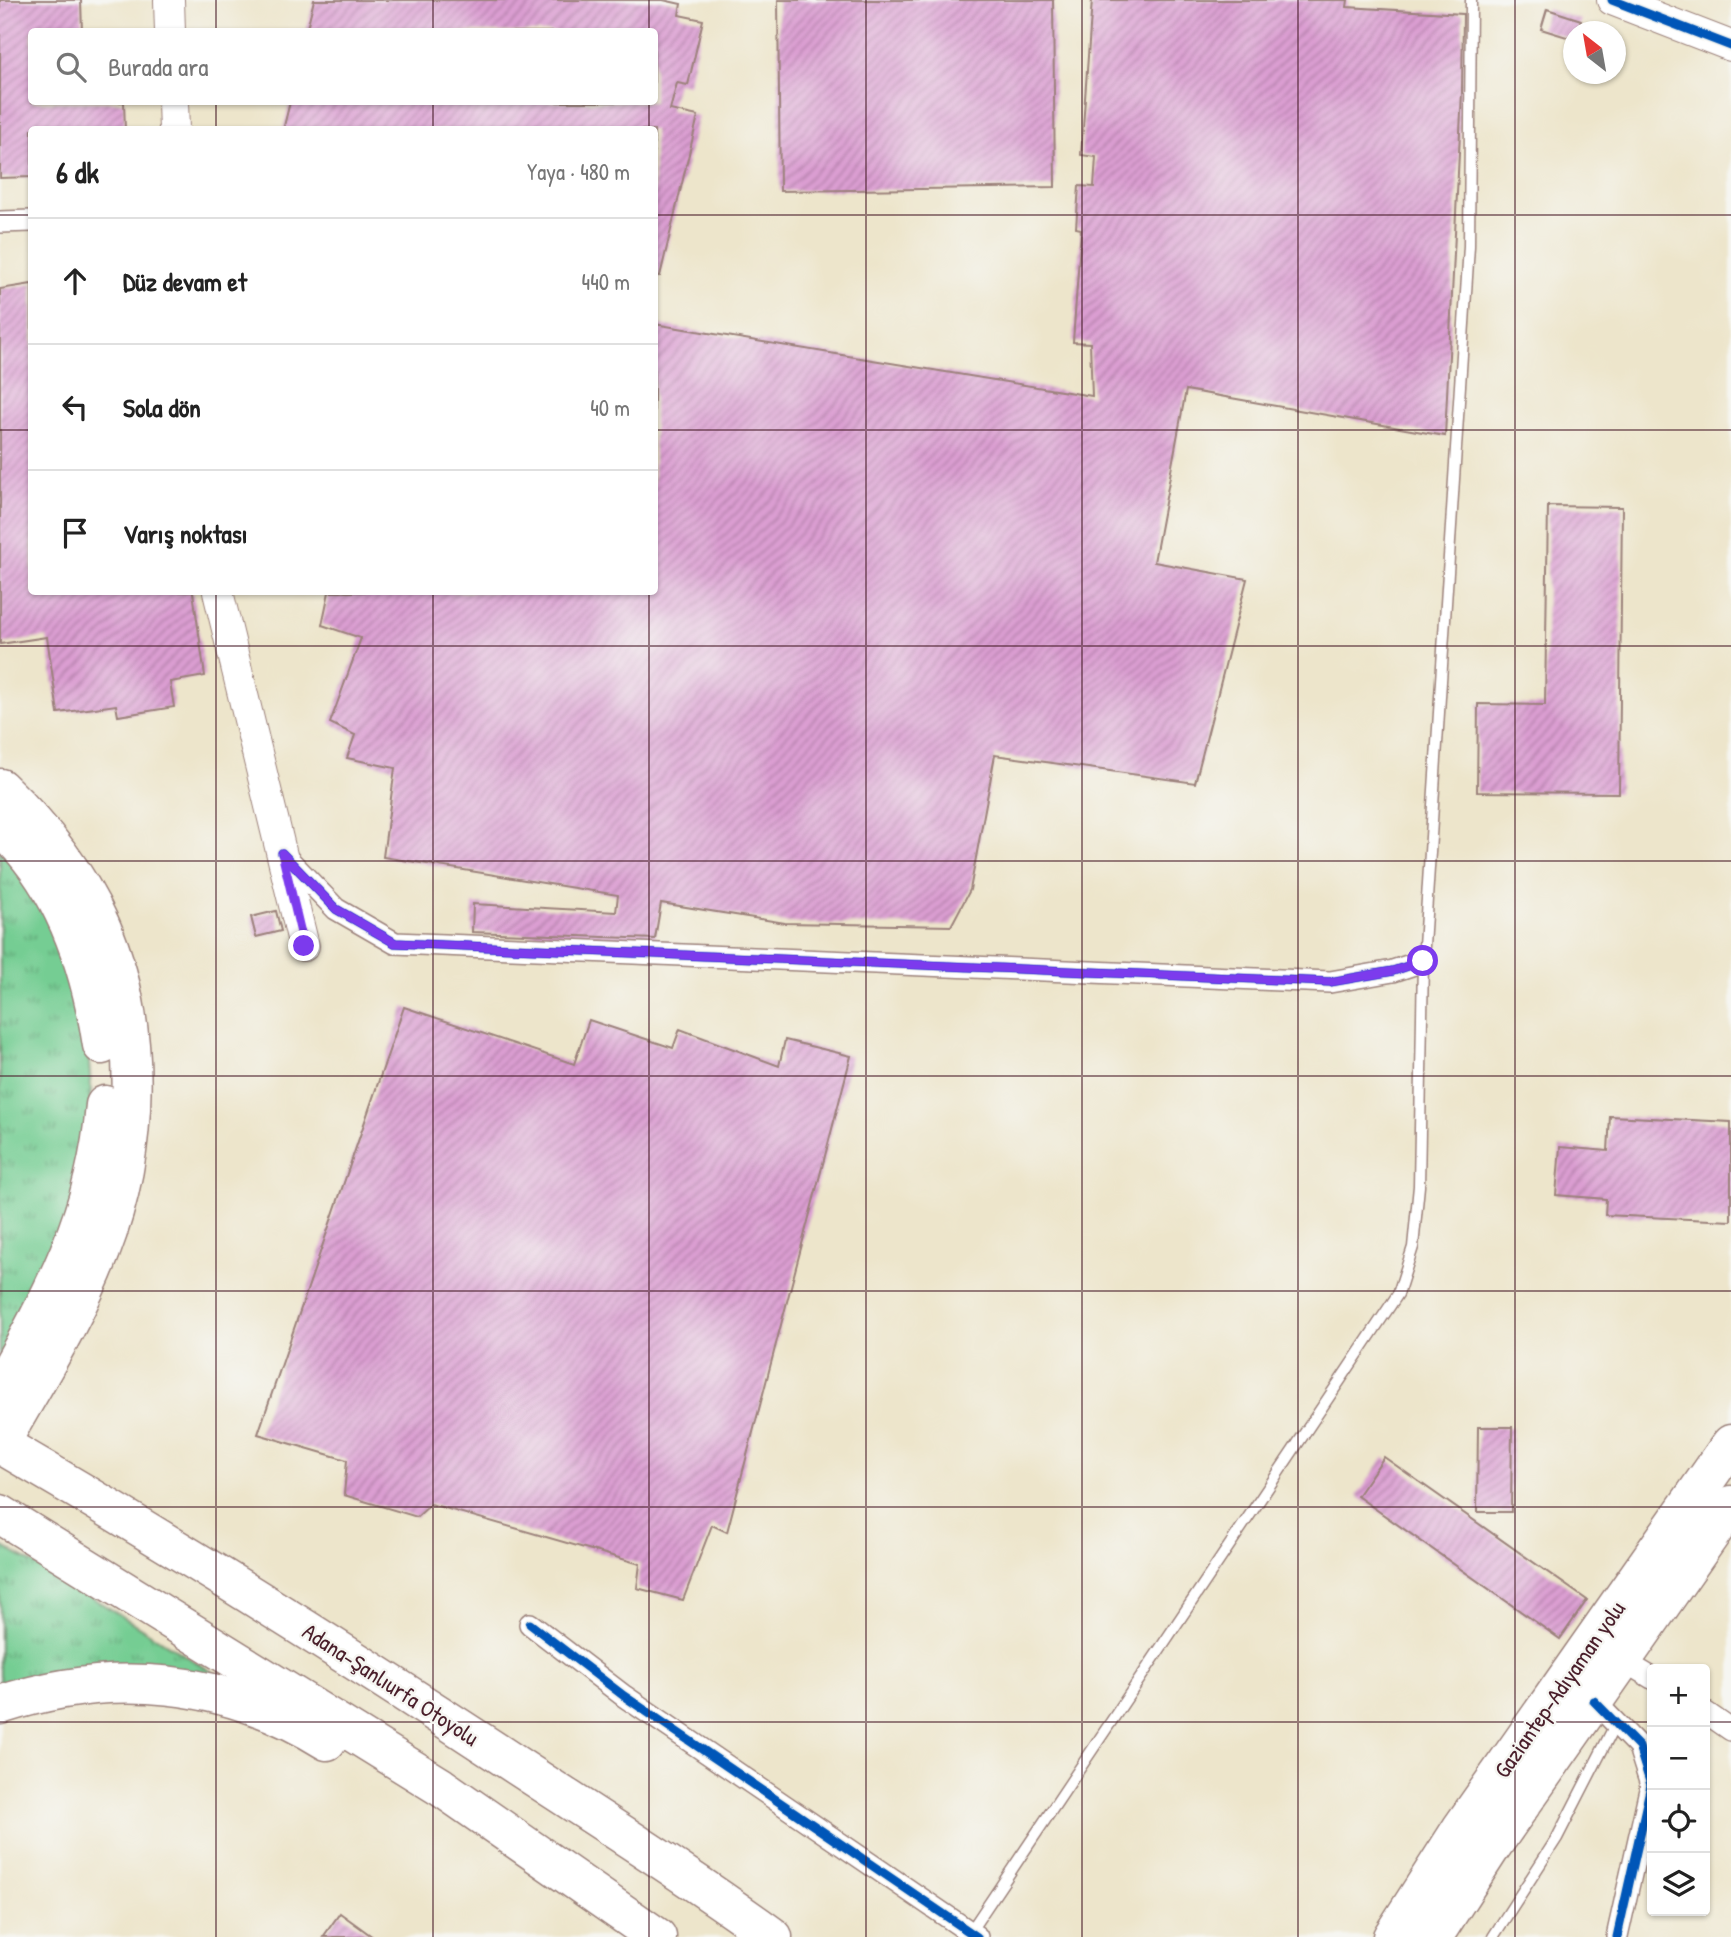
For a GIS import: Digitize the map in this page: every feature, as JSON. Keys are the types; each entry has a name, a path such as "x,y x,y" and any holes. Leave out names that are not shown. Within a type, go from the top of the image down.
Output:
{"highway":[{"path":"0,788 54,846 100,924 113,959 122,996 132,1098 121,1187 102,1249 75,1311 0,1444"},
{"path":"0,826 34,865 76,937 96,1004 105,1092 95,1178 76,1241 46,1308 0,1388"},
{"name":"Adana-Şanlıurfa Otoyolu","path":"0,1444 379,1676 664,1862 773,1937"},
{"name":"Gaziantep-Adıyaman yolu","path":"1392,1937 1461,1829 1731,1444"},
{"name":"Gaziantep-Adıyaman yolu","path":"1433,1937 1637,1669 1731,1504"},
{"path":"8,1519 441,1787 657,1937"},
{"path":"0,1706 38,1693 93,1683 168,1684 240,1701 312,1732 435,1810 624,1915"}],"street":[{"path":"169,0 170,28"},
{"path":"1612,0 1731,46"},
{"path":"173,105 173,126"},
{"path":"0,222 28,221"},
{"path":"219,595 304,946"},
{"path":"282,853 336,909 395,943 1317,981 1393,971 1423,961"},
{"path":"530,1624 624,1696 973,1935"},
{"path":"1605,1712 1639,1747 1651,1785 1617,1937"},
{"path":"1710,1715 1731,1730"}],"lane":[{"path":"973,1935 1398,1294 1413,1247 1419,1186 1423,961 1469,246 1471,0"},
{"path":"1493,1937 1557,1838 1605,1712"}],"green space":[{"path":"0,848 53,923 86,1026 91,1088 86,1146 73,1211 0,1365"},
{"path":"0,1545 75,1587 233,1685 0,1697"}],"building":[{"path":"0,0 81,0 82,28 28,28 28,105 124,105 125,126 28,126 28,177 0,178"},
{"path":"314,0 663,0 681,4 679,15 703,20 688,85 677,83 670,110 698,116 660,276 658,126 284,126 289,105 658,105 658,28 307,28"},
{"path":"778,0 1053,0 1055,187 780,191"},
{"path":"1092,0 1348,0 1347,7 1463,14 1462,92 1445,436 1186,390 1154,562 1247,579 1195,783 995,755 970,890 951,926 785,923 661,903 655,939 472,932 473,904 616,912 618,895 383,857 395,768 347,758 355,735 330,723 361,638 322,625 328,595 658,595 658,325 1092,396 1090,343 1073,342 1081,229 1076,228 1079,186 1094,187 1096,157 1081,155"},
{"path":"1547,9 1581,20 1563,21 1563,36 1541,29"},
{"path":"28,285 28,595 193,595 205,676 170,682 174,707 118,716 116,705 58,713 47,637 0,644 0,289"},
{"path":"1548,506 1622,507 1619,793 1477,792 1478,704 1545,705"},
{"path":"276,911 281,931 256,937 251,917"},
{"path":"404,1007 574,1064 589,1020 673,1048 680,1029 779,1066 785,1040 851,1056 727,1532 712,1525 683,1600 637,1588 640,1564 431,1504 417,1517 344,1495 347,1460 258,1434"},
{"path":"1610,1116 1731,1122 1731,1221 1605,1215 1606,1199 1556,1195 1560,1147 1608,1151"},
{"path":"1478,1427 1512,1427 1511,1512 1477,1512"},
{"path":"1384,1457 1587,1600 1560,1639 1357,1496"},
{"path":"340,1913 373,1937 323,1937"}],"cycle path":[{"path":"1612,0 1731,46"},
{"path":"282,853 336,909 395,943 1330,982 1393,971 1423,961"},
{"path":"530,1624 624,1696 977,1937"},
{"path":"1594,1701 1639,1747 1651,1785 1617,1937"}],"route":[{"path":"304,946 282,853 336,909 395,943 1330,982 1393,971 1423,961"}]}
